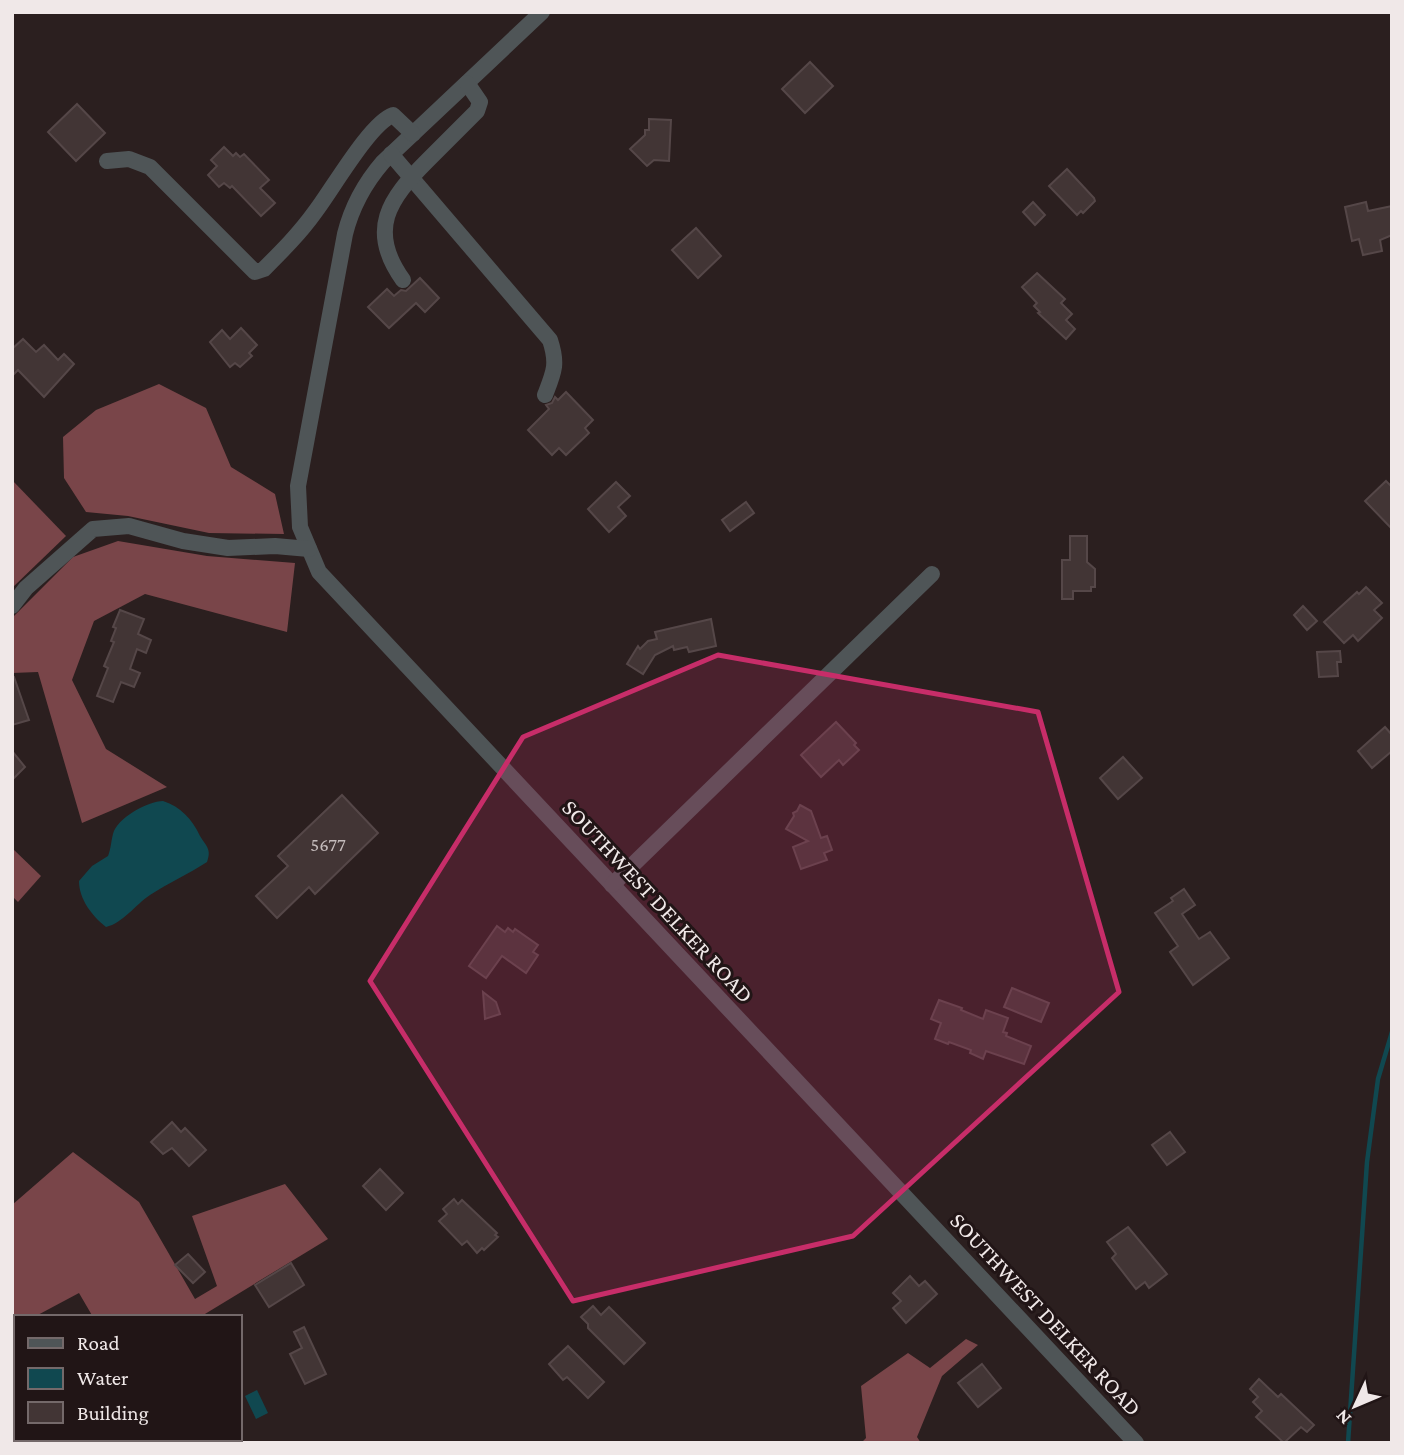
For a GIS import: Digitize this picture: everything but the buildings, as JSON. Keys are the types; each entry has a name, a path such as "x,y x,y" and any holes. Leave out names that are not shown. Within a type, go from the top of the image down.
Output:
{"street":[{"name":"SOUTHWEST DELKER ROAD","path":"542,12 391,154 362,190 348,219 298,486 300,527 309,549 319,572 1136,1443"},
{"path":"403,280 392,264 386,246 386,222 392,201 411,177 478,111 480,102 467,83"},
{"path":"107,160 129,159 150,167 255,272 264,270 314,214 372,132 385,118 393,115 412,134"},
{"path":"391,154 550,340 556,356 555,370 545,395"},
{"path":"12,606 26,588 93,529 129,526 183,541 228,548 275,546 309,549"},
{"path":"612,885 932,574"}],"highlighted area":[{"path":"718,655 1038,712 1119,992 853,1236 573,1301 370,981 523,737"}],"shaded area":[{"path":"159,384 206,408 231,467 275,494 284,534 209,533 128,516 86,512 64,478 63,437 96,410"},
{"path":"12,480 66,536 12,588"},
{"path":"118,541 207,556 295,563 287,632 145,594 94,621 72,680 106,749 167,787 82,823 38,672 12,673 12,618 73,557"},
{"path":"12,848 41,876 18,902 12,896"},
{"path":"73,1152 139,1202 195,1299 217,1286 192,1216 285,1184 328,1239 203,1315 92,1315 79,1293 38,1315 14,1315 12,1329 12,1205"},
{"path":"966,1339 978,1345 942,1376 917,1437 921,1443 861,1443 866,1438 861,1386 908,1353 930,1368"}],"water":[{"path":"163,801 181,810 193,824 208,848 207,862 150,895 123,918 106,927 87,907 79,881 92,866 108,856 113,834 120,822 142,807"},
{"path":"257,1390 268,1413 256,1419 245,1396"}],"waterway":[{"path":"1348,1443 1367,1162 1378,1079 1392,1032"}]}
